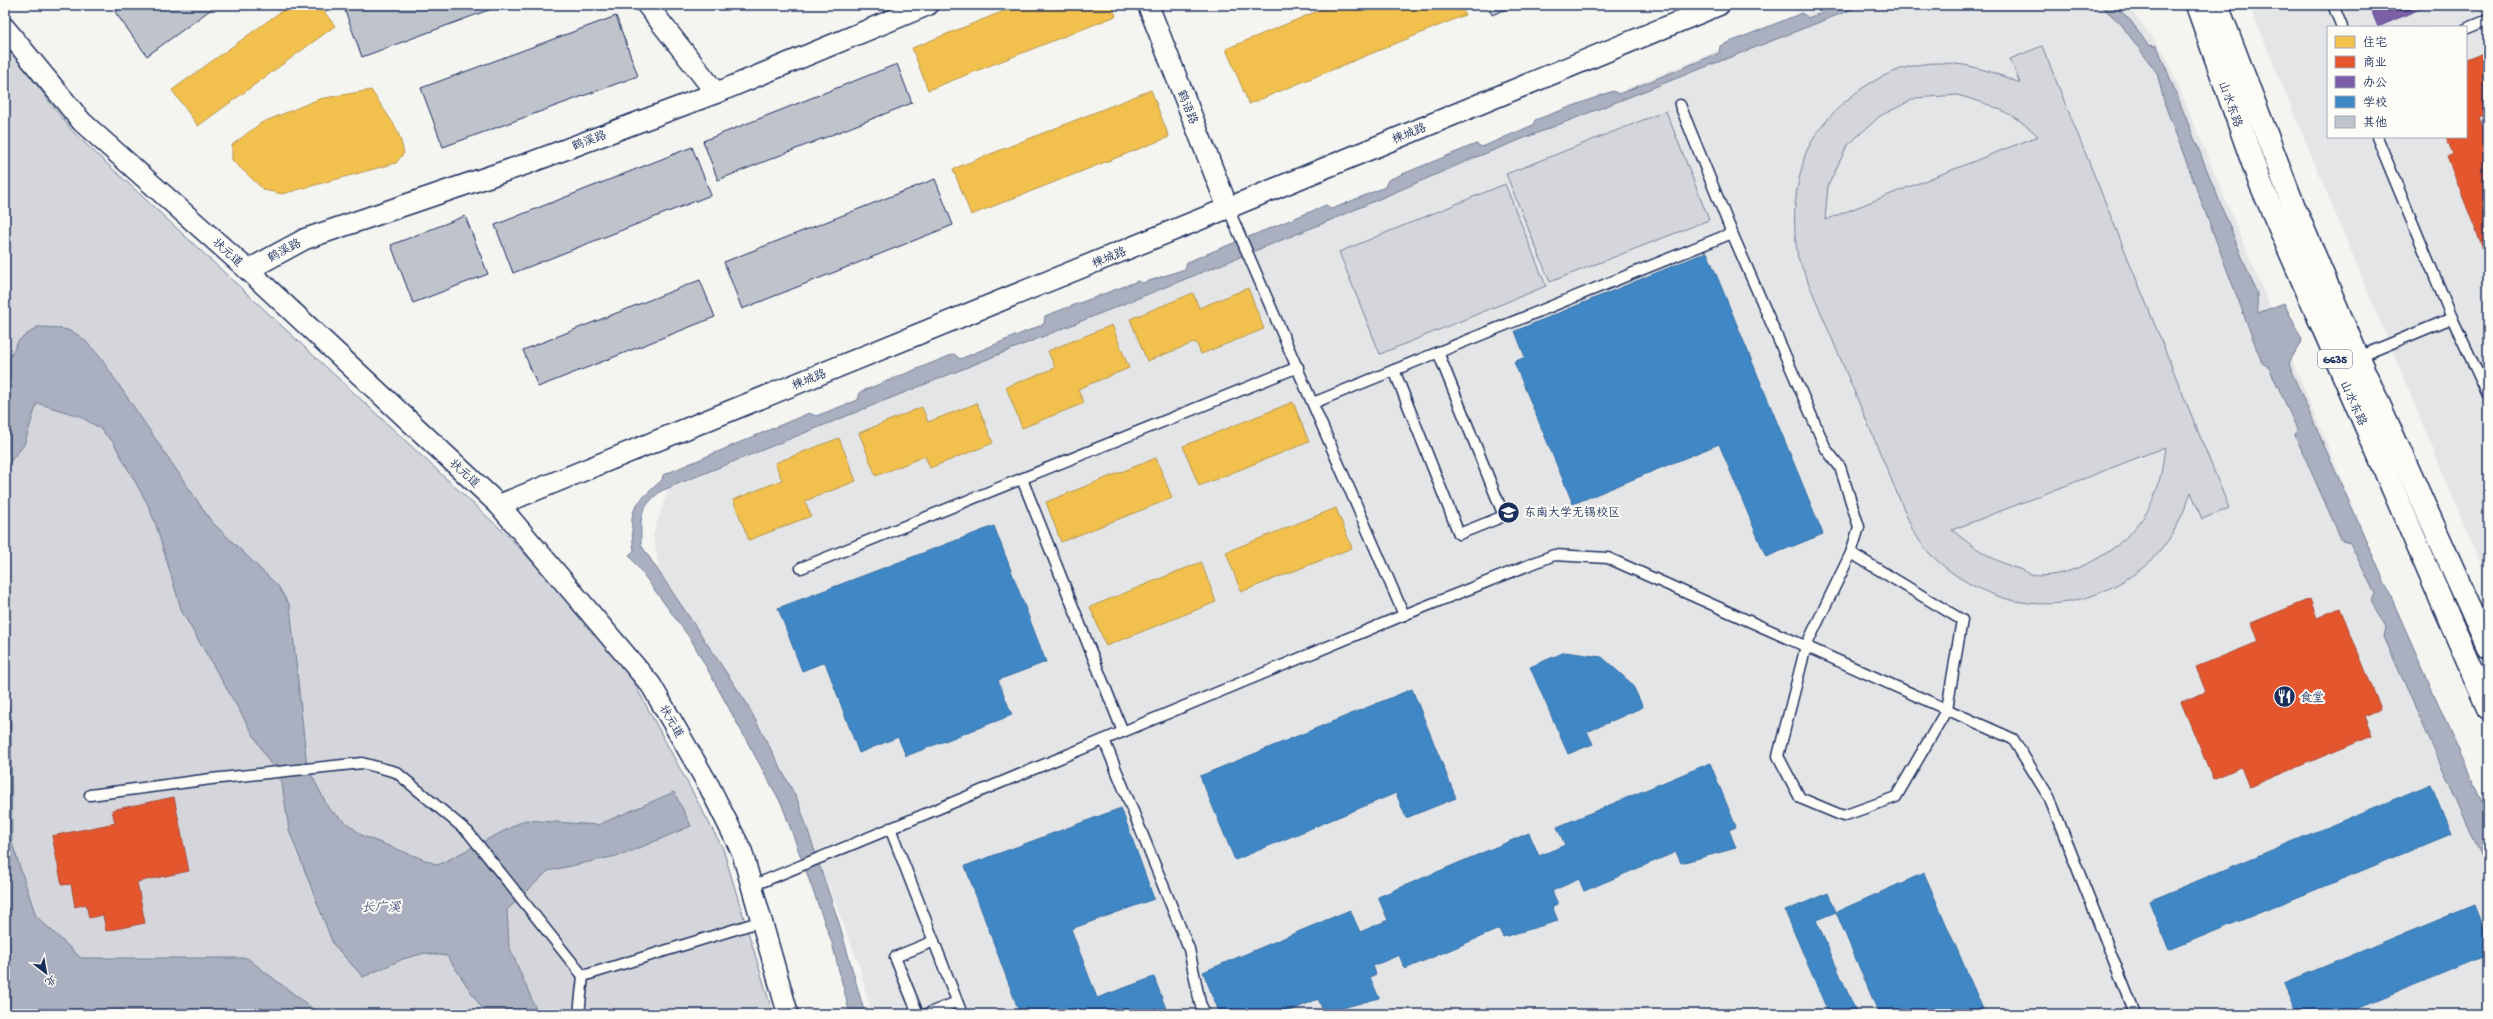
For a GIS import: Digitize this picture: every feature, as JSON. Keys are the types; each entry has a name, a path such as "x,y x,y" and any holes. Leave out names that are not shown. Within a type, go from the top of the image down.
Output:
{"highway":[{"name":"山水东路","path":"2197,5 2216,64 2259,180 2488,647"},
{"name":"山水东路","path":"2217,5 2294,207 2348,362 2488,708"}],"street":[{"path":"647,5 716,93"},
{"name":"鹤溪路","path":"248,270 305,239 529,163 716,93 928,5"},
{"name":"鹤语路","path":"1148,5 1228,208"},
{"name":"楝城路","path":"499,505 1228,208 1719,5"},
{"name":"状元道","path":"5,28 82,122 248,270 499,505 651,685 709,786 742,852 788,1014"}],"lane":[{"path":"2333,5 2342,26"},
{"path":"2467,29 2488,20"},
{"path":"1680,105 1732,233 1826,449 1840,467 1859,527 1851,553 1806,646 1778,756 1800,798 1843,816 1896,797 1947,709 1962,620 1851,553"},
{"path":"2377,138 2452,318 2488,395"},
{"path":"1228,208 1314,403 1404,615"},
{"path":"1314,403 1732,233"},
{"path":"2348,362 2452,318"},
{"path":"1394,370 1460,534 1504,516 1438,352"},
{"path":"801,568 1298,367"},
{"path":"1022,478 1123,732"},
{"path":"752,886 1404,615 1554,555 1608,558 2013,738 2049,797 2135,1014"},
{"path":"1104,740 1189,950 1200,1003 1205,1014"},
{"path":"90,795 362,763 396,772 468,832 583,976 579,1014"},
{"path":"890,828 962,1014"},
{"path":"583,976 762,921"},
{"path":"918,1014 894,957 934,941"},
{"path":"927,1014 957,1002"}],"shaded area":[{"name":"东南大学无锡校区","path":"1826,5 2127,5 2165,54 2488,832 2488,1014 871,1014 860,967 800,814 662,584 653,535 668,490"},
{"path":"2249,5 2488,5 2488,582"},
{"path":"5,44 73,132 509,537 619,655 723,849 773,1014 5,1014"},
{"path":"2042,46 2229,508 2202,519 2191,492 2180,520 2169,540 2160,552 2143,568 2118,584 2094,595 2069,602 2044,604 2020,602 1996,596 1973,586 1951,572 1924,547 1913,531 1798,258 1795,235 1796,193 1806,152 1817,133 1830,116 1862,88 1899,70 1919,65 1940,63 1971,66 2020,83 2010,59","holes":["1957,95 1991,106 2010,115 2038,136 1825,220 1828,186 1847,146 1880,116 1916,98","2165,447 2161,476 2156,492 2149,508 2138,524 2125,538 2110,550 2093,561 2076,569 2058,574 2040,576 2033,575 1994,559 1968,543 1952,530"]},
{"path":"1666,111 1709,220 1550,282 1506,174"},
{"path":"1505,184 1546,286 1380,354 1339,252"}],"water":[{"path":"1840,5 1863,5 1474,158 1324,223 661,491 648,503 642,514 641,520 641,545 746,702 798,801 839,923 865,1014 850,1014 832,943 782,805 692,641 629,555 634,551 632,517 634,510 643,497 662,480 663,475 809,413 816,416 858,400 860,392 954,354 960,359 1044,324 1045,316 1138,281 1143,283 1185,269 1187,262 1326,205 1332,209 1385,187 1388,180 1476,144 1482,147 1533,125 1535,120 1613,91 1619,94 1719,53 1720,46 1802,13 1808,18"},
{"path":"2100,5 2115,5 2131,21 2148,45 2157,46 2257,294 2258,313 2284,303 2302,340 2289,363 2292,373 2488,816 2488,871 2384,637 2386,627 2371,601 2375,594 2350,543 2341,539 2295,435 2297,429 2269,367 2262,363 2165,105 2157,73 2120,23"},
{"name":"长广溪","path":"37,327 58,328 73,332 86,341 100,357 211,521 278,586 290,606 307,766 329,809 363,836 438,865 525,820 598,825 674,792 691,826 625,854 548,871 507,910 509,946 538,1014 486,1014 447,956 425,953 403,959 363,977 333,944 289,830 282,784 182,612 156,525 147,503 113,442 98,427 79,416 37,403 24,445 5,468 5,368 18,341"},
{"path":"5,693 11,715 12,843 36,916 81,958 247,958 312,1008 314,1014 5,1014"}],"building: 住宅":[{"path":"290,5 319,5 335,26 198,126 172,90"},
{"path":"1019,5 1112,5 1116,16 928,90 912,48"},
{"path":"1332,5 1461,5 1465,15 1249,104 1226,49"},
{"path":"371,90 395,126 400,138 404,153 396,163 282,194 264,190 232,160 232,145 261,123 319,99"},
{"path":"1151,90 1169,137 971,215 953,169"},
{"path":"1248,288 1264,329 1201,354 1196,342 1147,361 1130,319 1193,293 1199,308"},
{"path":"1112,325 1129,368 1078,389 1084,403 1022,428 1006,387 1055,368 1048,351"},
{"path":"1293,402 1309,442 1199,486 1183,446"},
{"path":"977,403 993,443 930,468 925,456 876,476 859,433 922,407 928,422"},
{"path":"839,438 856,481 805,501 811,516 749,540 733,500 782,480 775,463"},
{"path":"1156,458 1172,498 1061,542 1046,502"},
{"path":"1336,508 1352,548 1241,592 1226,552"},
{"path":"1201,562 1216,602 1106,646 1090,607"}],"building: 商业":[{"path":"2488,51 2488,114 2479,117 2488,140 2488,261 2447,157 2453,154 2446,138 2467,138 2467,60"},
{"name":"食堂","path":"2310,599 2317,618 2340,608 2381,709 2364,716 2372,736 2249,787 2241,767 2213,779 2181,702 2206,692 2196,667 2258,642 2251,623"},
{"path":"174,797 189,871 137,882 145,923 106,931 103,915 89,918 86,904 75,907 71,884 62,885 52,836 115,823 112,810"}],"building: 办公":[{"path":"2369,5 2429,5 2380,26 2378,26"}],"building: 学校":[{"path":"1707,252 1823,534 1766,557 1719,444 1573,504 1514,362 1525,357 1515,331"},
{"path":"994,526 1046,662 998,680 1012,715 906,756 898,737 859,753 825,662 802,671 778,608"},
{"path":"1565,652 1602,657 1632,684 1643,707 1587,732 1593,744 1568,754 1530,667"},
{"path":"1412,689 1456,798 1406,818 1396,793 1235,860 1200,776"},
{"path":"1710,763 1736,827 1729,830 1736,848 1681,863 1676,852 1584,891 1579,879 1552,891 1558,904 1552,906 1558,921 1503,937 1499,929 1405,969 1399,955 1373,966 1376,974 1370,977 1379,998 1324,1013 1318,999 1283,1014 1220,1014 1203,972 1350,910 1360,932 1388,920 1378,897 1529,833 1539,856 1565,845 1557,827"},
{"path":"2431,784 2451,834 2169,950 2149,901"},
{"path":"1121,808 1154,899 1071,929 1097,998 1154,977 1168,1014 1020,1014 965,866"},
{"path":"1924,873 1985,1014 1879,1014 1836,912"},
{"path":"1828,893 1836,912 1816,920 1857,1014 1829,1014 1785,911"},
{"path":"2475,905 2488,938 2488,955 2345,1014 2297,1014 2284,983"}],"building: 其他":[{"path":"126,5 217,5 147,56 115,12"},
{"path":"343,5 502,5 362,57"},
{"path":"1488,5 1516,5 1492,15"},
{"path":"616,16 638,76 443,147 421,88"},
{"path":"897,64 912,103 718,180 703,141"},
{"path":"692,147 711,195 513,273 495,225"},
{"path":"935,179 953,225 742,309 724,262"},
{"path":"465,216 488,274 413,303 391,245"},
{"path":"700,280 715,317 538,387 523,350"}],"place":[{"name":"东南大学无锡校区","path":"1508,512"},
{"name":"食堂","path":"2285,697"}]}
